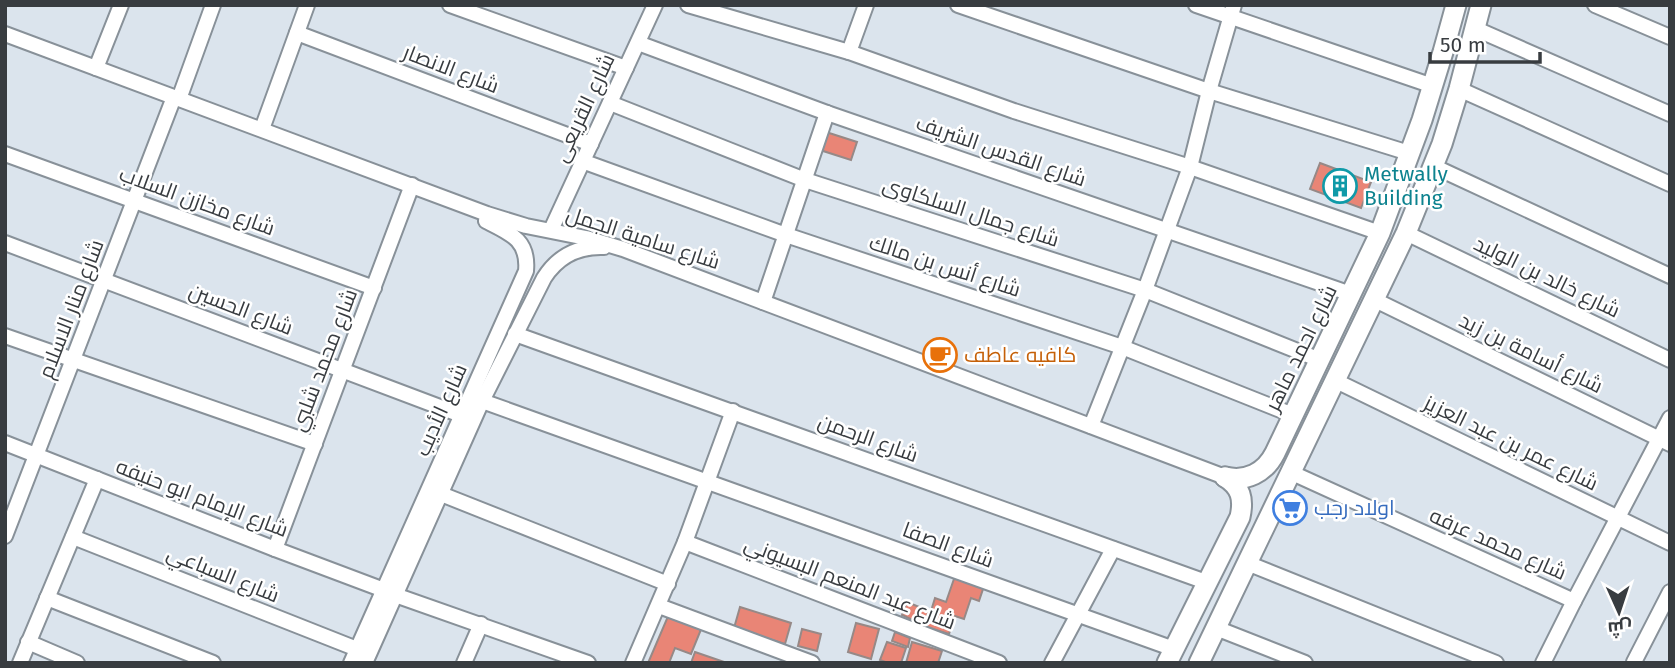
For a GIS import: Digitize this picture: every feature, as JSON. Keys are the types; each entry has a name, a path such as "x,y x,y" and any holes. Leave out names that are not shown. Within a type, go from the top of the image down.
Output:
{"main road":[{"name":"شارع احمد ماهر","path":"1199,663 1406,233 1433,166 1459,89 1482,5"},
{"name":"شارع احمد ماهر","path":"1225,477 1253,476 1271,461 1320,360 1380,233 1433,86 1443,52 1451,7"},
{"path":"1443,52 1467,60"},
{"path":"1171,656 1240,517 1241,493 1237,486 1225,477"},
{"path":"1240,517 1264,528"}],"street":[{"path":"96,68 121,5"},
{"name":"شارع منار الاسلام","path":"5,536 213,5"},
{"path":"261,130 307,5"},
{"path":"450,5 626,68"},
{"name":"شارع القريعى","path":"551,230 655,5"},
{"path":"688,5 849,52 1014,111 1190,167 1380,233"},
{"path":"849,52 866,5"},
{"path":"958,5 1209,91 1409,153"},
{"path":"1196,5 1232,11 1433,86"},
{"path":"1595,5 1670,37"},
{"path":"1091,426 1190,167 1232,11"},
{"path":"1476,29 1670,114"},
{"name":"شارع الانصار","path":"297,33 591,144"},
{"name":"شارع سامية الجمل","path":"5,34 506,220 623,249 1225,477"},
{"name":"شارع القدس الشريف","path":"638,43 827,113 1351,294"},
{"path":"1459,89 1670,184"},
{"name":"شارع جمال السلكاوى","path":"610,103 805,180 1145,290 1320,360"},
{"path":"763,302 827,113"},
{"name":"شارع مخازن السلاب","path":"5,154 374,288"},
{"name":"شارع أنس بن مالك","path":"582,161 786,235 1122,347 1293,415"},
{"path":"1433,166 1670,276"},
{"name":"شارع محمد شلبي","path":"275,549 412,185"},
{"name":"شارع الأديب","path":"365,663 389,592 461,415 526,271 523,248 513,236 470,213 457,202"},
{"name":"شارع خالد بن الوليد","path":"1406,233 1670,360"},
{"name":"شارع الحسين","path":"5,243 461,415"},
{"name":"شارع الأديب","path":"354,656 441,494 482,401 544,278 558,261 573,251 601,247 623,249"},
{"name":"شارع أسامة بن زيد","path":"1373,299 1664,441"},
{"name":"شارع الرحمن","path":"515,334 1206,582"},
{"path":"5,336 314,444"},
{"name":"شارع عمر بن عبد العزيز","path":"1334,380 1670,543"},
{"name":"شارع الصفا","path":"482,401 1078,615 1171,656"},
{"path":"633,663 685,542 733,411"},
{"path":"1544,663 1618,517 1664,441 1670,418"},
{"name":"شارع الإمام ابو حنيفه","path":"5,443 275,549 588,663"},
{"name":"شارع محمد عرفه","path":"1290,472 1574,601"},
{"path":"20,663 97,479"},
{"path":"441,494 668,584"},
{"name":"شارع السباعي","path":"73,537 354,656"},
{"name":"شارع عبد المنعم البسيوني","path":"685,542 999,663"},
{"path":"1052,663 1113,549"},
{"path":"1247,563 1496,663"},
{"path":"1634,662 1670,592"},
{"path":"47,598 214,663"},
{"path":"659,606 812,663"},
{"path":"464,663 481,624"},
{"path":"1216,628 1306,663"},
{"path":"29,642 77,663"}],"building":[{"path":"826,132 857,142 851,160 820,150"},
{"name":"Metwally Building","path":"1320,163 1371,182 1361,208 1310,189"},
{"path":"955,576 984,586 979,601 971,598 964,619 955,616 949,634 926,627 935,598 946,602"},
{"path":"907,602 929,611 923,625 902,615"},
{"path":"740,607 791,623 785,644 734,628"},
{"path":"669,614 702,627 691,654 675,648 669,663 648,663"},
{"path":"856,623 879,629 871,659 848,652"},
{"path":"802,629 821,634 817,651 798,646"},
{"path":"895,632 910,638 908,647 892,641"},
{"path":"887,642 906,648 901,663 880,660"},
{"path":"912,642 942,651 938,663 906,663"},
{"path":"695,652 727,663 691,663"}],"place":[{"name":"Metwally Building","path":"1340,186"},
{"name":"كافيه عاطف","path":"940,355"},
{"name":"اولاد رجب","path":"1290,508"}]}
